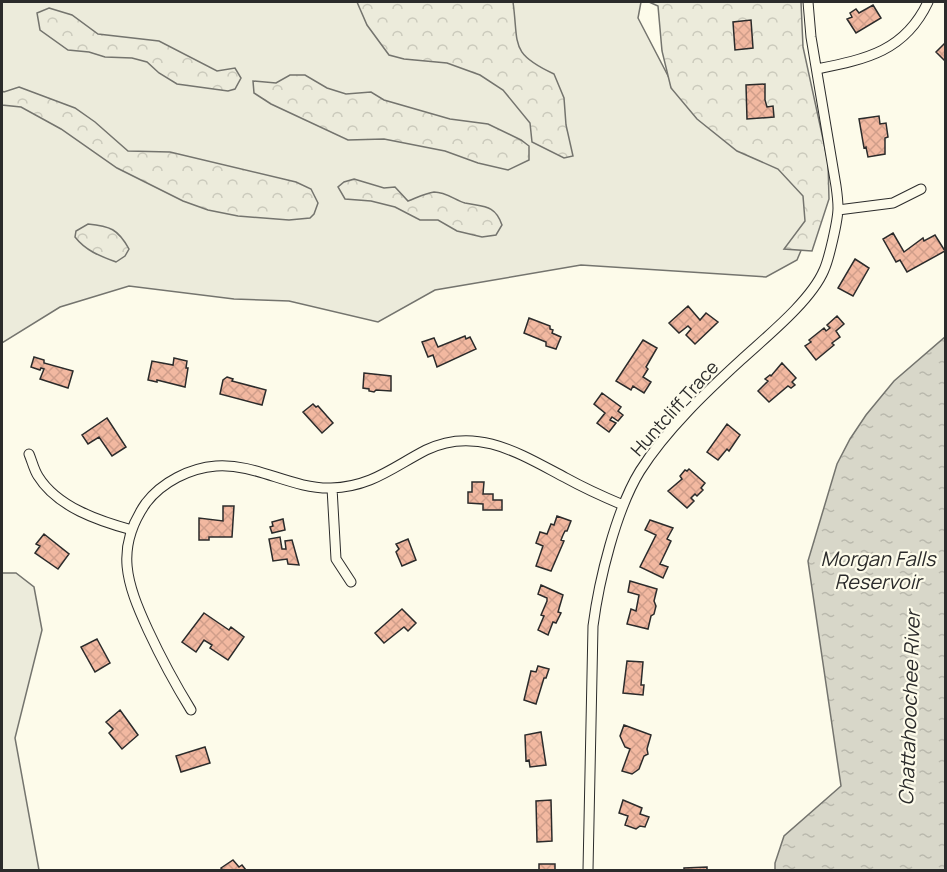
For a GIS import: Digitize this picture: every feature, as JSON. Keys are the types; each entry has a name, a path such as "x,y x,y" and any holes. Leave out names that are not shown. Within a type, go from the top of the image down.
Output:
{"street":[{"name":"Huntcliff Trace","path":"588,870 594,626 598,590 623,505 640,471 662,441 715,384 783,322 803,301 824,271 838,210 808,2"},
{"path":"817,69 858,61 896,44 912,30 928,2"},
{"path":"838,210 893,203 921,189"},
{"path":"191,710 167,672 133,596 126,564 127,548 140,513 151,497 177,477 202,468 230,466 249,469 298,484 332,488 356,485 376,479 439,444 472,440 510,448 584,488 623,505"},
{"path":"29,454 37,475 60,499 104,522 132,530"},
{"path":"332,488 336,559 351,582"}],"green space":[{"path":"2,2 641,2 638,18 678,95 800,176 816,215 797,260 766,277 581,265 435,290 378,322 289,301 234,299 129,286 60,307 2,343"},
{"path":"357,2 513,2 519,46 529,60 554,74 564,98 566,125 573,156 564,158 532,142 530,123 503,90 480,75 447,63 404,59 389,55 367,25"},
{"path":"649,2 801,2 803,47 828,162 829,199 812,251 784,249 805,221 803,196 778,169 737,151 697,119 671,88 662,51 658,6"},
{"path":"49,8 72,15 98,34 159,41 217,71 235,68 241,78 235,89 228,91 177,84 147,62 68,50 40,30 37,13"},
{"path":"290,75 305,75 327,88 346,94 371,92 384,100 450,119 488,124 529,146 529,160 508,170 478,163 445,151 384,139 348,140 271,104 254,93 253,81 276,83"},
{"path":"19,87 75,108 128,151 170,152 296,182 311,189 318,203 314,214 310,218 289,220 238,216 208,210 183,201 117,168 61,129 21,107 2,105 2,91"},
{"path":"354,179 384,188 395,187 408,201 434,192 442,193 465,203 492,210 502,225 496,235 482,237 457,231 438,220 420,220 395,207 371,201 345,199 338,187"},
{"path":"88,224 102,226 117,233 129,249 125,256 116,262 84,246 75,237 76,231"},
{"path":"2,573 16,573 34,587 42,630 15,738 39,870 2,870"}],"water":[{"name":"Morgan Falls Reservoir","path":"945,337 945,870 775,870 784,836 841,786 808,561 837,464 866,415 894,381"}],"building":[{"path":"873,5 881,18 856,33 847,19 852,17 850,13 856,9 859,13"},
{"path":"751,20 753,48 735,50 733,22"},
{"path":"946,42 946,62 936,52"},
{"path":"765,84 765,100 767,107 773,106 774,117 747,119 746,85"},
{"path":"879,116 880,124 886,123 888,137 885,138 885,154 868,157 866,147 864,148 859,119"},
{"path":"893,233 904,252 923,238 924,241 935,235 945,251 907,272 900,260 896,262 883,239"},
{"path":"855,259 869,268 853,296 838,288"},
{"path":"688,306 700,320 706,313 718,322 695,344 686,335 691,329 688,326 679,333 669,323"},
{"path":"837,316 844,324 836,331 840,337 816,360 805,346 824,328 826,331 830,328 827,325"},
{"path":"529,318 550,326 552,333 561,337 556,349 524,333"},
{"path":"465,336 466,339 470,337 476,349 437,367 433,355 428,357 422,342 434,338 438,347"},
{"path":"643,340 657,348 643,377 651,382 644,393 633,386 631,390 616,381"},
{"path":"34,357 44,360 44,363 73,371 68,388 40,379 44,369 31,367"},
{"path":"174,358 187,361 185,387 148,380 152,361 173,365"},
{"path":"782,363 796,378 792,382 795,385 791,388 788,386 769,402 758,391 768,381 765,379 771,376"},
{"path":"364,373 391,376 391,391 376,390 374,392 363,388"},
{"path":"227,377 233,379 232,381 266,390 262,405 220,394 223,380"},
{"path":"602,393 621,407 618,411 623,415 618,421 612,417 610,420 616,423 609,432 597,423 605,413 594,404"},
{"path":"313,404 318,406 333,423 322,433 303,412"},
{"path":"107,418 126,447 112,456 99,437 88,444 82,435"},
{"path":"727,424 740,435 729,451 727,449 718,460 707,452"},
{"path":"689,469 705,483 701,488 703,490 691,498 694,501 687,508 668,491 682,479 680,476 685,470"},
{"path":"472,482 484,482 483,494 493,494 493,500 502,500 502,510 483,510 483,504 468,503 468,492 472,492"},
{"path":"223,506 234,506 232,537 209,537 209,540 199,540 199,518 223,521"},
{"path":"557,516 571,521 561,540 564,541 551,571 536,566 543,546 536,543 540,532 547,534"},
{"path":"283,519 285,530 272,533 270,527 273,526 272,522"},
{"path":"650,520 673,528 667,539 671,541 660,564 668,567 663,578 640,567 656,535 645,530"},
{"path":"44,534 69,554 58,569 35,553 40,546 36,544"},
{"path":"280,537 282,549 286,549 285,541 292,540 299,565 288,564 287,559 273,561 269,539"},
{"path":"408,539 416,560 402,566 396,552 399,549 396,544"},
{"path":"630,581 657,589 654,601 656,606 648,629 627,624 631,609 636,611 639,595 628,592"},
{"path":"541,585 563,595 558,612 561,613 556,623 553,622 548,635 538,630 547,601 547,598 538,594"},
{"path":"402,609 416,623 408,631 404,627 384,643 375,633"},
{"path":"204,613 229,630 231,627 244,637 228,660 210,648 212,645 204,640 196,652 182,642"},
{"path":"97,639 110,663 95,672 81,647"},
{"path":"627,661 643,662 641,685 644,685 643,695 623,693"},
{"path":"538,666 549,669 536,704 524,700 531,671 536,672"},
{"path":"120,710 138,735 122,749 109,733 113,729 106,722"},
{"path":"624,725 651,735 648,754 644,756 639,769 632,774 622,771 630,749 625,747 620,736"},
{"path":"541,732 546,765 530,767 529,760 526,761 525,735"},
{"path":"205,747 210,763 181,772 176,756"},
{"path":"551,800 552,841 537,842 536,801"},
{"path":"623,800 642,808 640,814 649,817 645,827 640,826 636,829 625,825 628,816 619,813"},
{"path":"233,860 239,867 242,865 246,870 223,870 221,868"},
{"path":"539,864 555,864 555,870 539,870"},
{"path":"707,867 707,870 684,870 684,868"}],"water label":[{"name":"Chattahoochee River","path":"909,708"}]}
